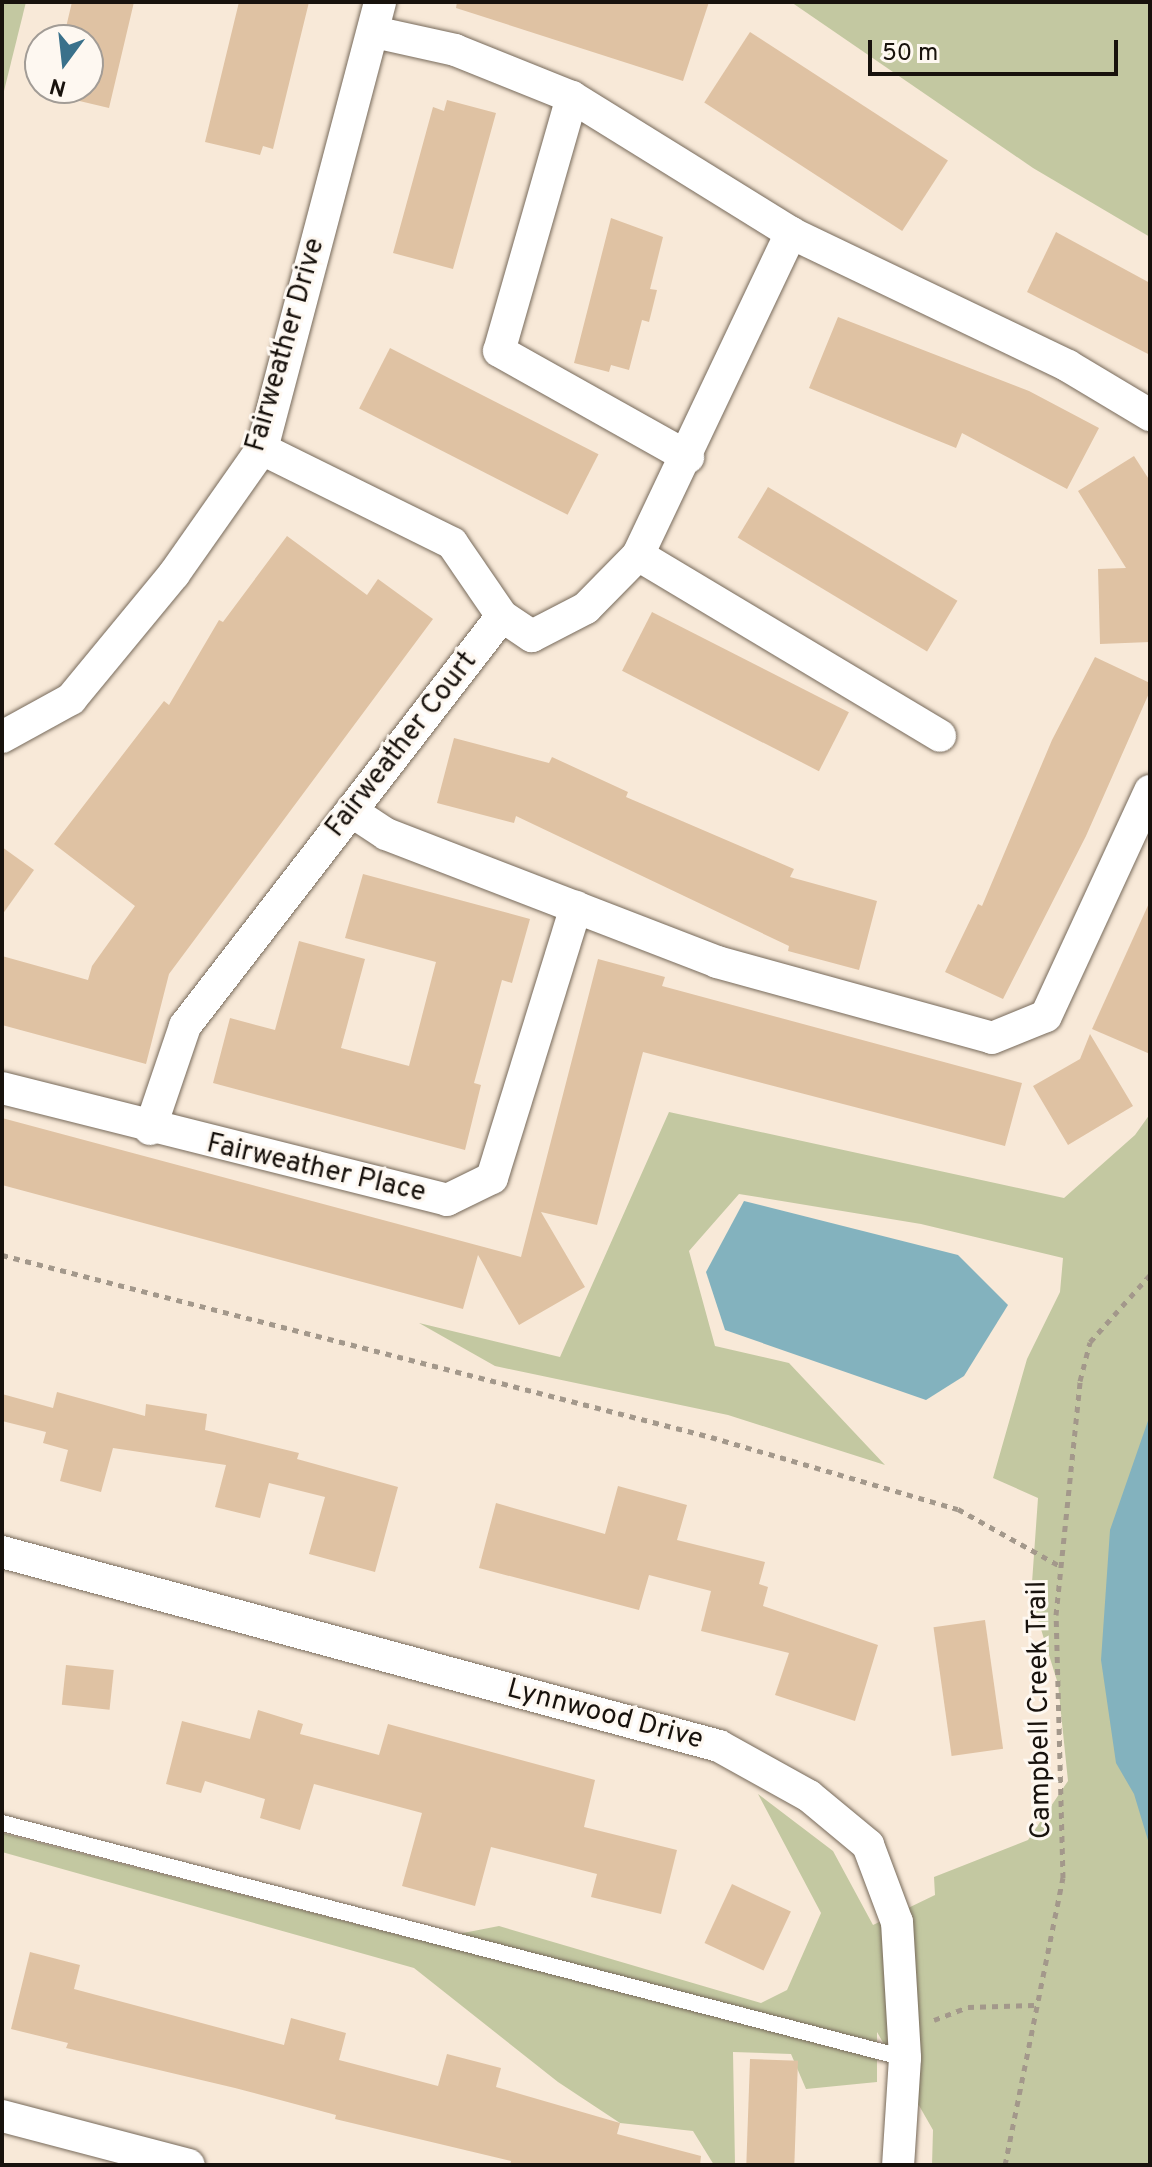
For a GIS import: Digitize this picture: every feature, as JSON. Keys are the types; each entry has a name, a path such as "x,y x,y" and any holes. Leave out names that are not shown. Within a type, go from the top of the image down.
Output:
{"street":[{"path":"377,17 572,97 791,233 1068,366 1150,415"},
{"name":"Fairweather Drive","path":"2,737 71,699 174,574 262,449 377,17"},
{"path":"572,97 499,351 688,457"},
{"path":"262,449 452,543 502,616 532,636 586,608 638,555 688,457 791,233"},
{"path":"638,555 940,736"},
{"name":"Fairweather Court","path":"150,1129 185,1026 502,616"},
{"path":"351,811 386,834 717,962 992,1038 1046,1016 1150,791"},
{"name":"Fairweather Place","path":"2,1088 150,1129 447,1200 492,1178 576,907"},
{"name":"Lynnwood Drive","path":"2,1552 719,1746 809,1796 868,1845 897,1922 904,2045 898,2165"},
{"path":"2,2116 189,2165"}],"lane":[{"path":"2,1823 904,2045"}],"path":[{"path":"2,1255 727,1441 958,1509 1058,1565"},
{"name":"Campbell Creek Trail","path":"1005,2165 1034,2005 1056,1928 1063,1878 1058,1565 1085,1357 1098,1330 1150,1275"},
{"path":"904,2045 968,2007 1034,2005"}],"green space":[{"path":"2,2 26,2 2,99"},
{"path":"791,2 1150,2 1150,237 1033,168"},
{"path":"669,1112 1064,1198 1135,1135 1150,1114 1150,2165 932,2165 933,2130 877,2032 877,2082 806,2089 791,2054 733,2052 735,2165 714,2165 693,2131 620,2123 558,2082 414,1968 2,1852 2,1833 422,1941 499,1926 761,2003 787,1990 821,1913 758,1794 833,1851 873,1925 935,1895 934,1877 1028,1840 1068,1781 1058,1684 1031,1597 1038,1498 993,1478 1027,1359 1060,1292 1063,1258 921,1224 739,1194 689,1251 715,1346 789,1363 885,1465 728,1415 495,1366 419,1323 560,1357"}],"water":[{"path":"744,1201 958,1255 1008,1305 964,1376 926,1400 725,1330 706,1272"},
{"path":"1150,1415 1150,1847 1134,1794 1116,1763 1101,1660 1110,1530"}],"building":[{"path":"72,2 134,2 109,108 92,104 104,104 104,24 67,24"},
{"path":"239,2 309,2 273,149 263,146 260,155 205,142"},
{"path":"457,2 709,2 683,81 456,8"},
{"path":"750,32 948,161 902,231 704,102"},
{"path":"447,100 496,113 453,269 393,253 433,107 444,111"},
{"path":"611,218 663,237 650,289 657,290 649,322 642,320 629,370 611,365 609,372 574,363"},
{"path":"1056,232 1150,283 1150,355 1027,292"},
{"path":"838,317 1029,391 1099,428 1067,489 962,433 956,448 809,388"},
{"path":"390,348 598,454 568,515 359,409"},
{"path":"1134,456 1150,481 1150,642 1100,644 1098,569 1126,568 1078,491"},
{"path":"768,487 957,601 927,651 738,538"},
{"path":"287,536 367,595 378,579 433,619 169,974 146,1064 2,1025 2,956 88,980 92,966 135,906 54,844 164,701 169,705 219,620 223,622"},
{"path":"652,612 849,712 819,771 622,671"},
{"path":"1095,657 1150,683 1150,691 1086,836 1003,999 945,972 978,904 982,906 1052,740"},
{"path":"454,738 549,763 552,757 628,792 626,797 794,869 790,877 877,901 859,970 788,951 789,946 516,816 514,823 437,803"},
{"path":"2,847 34,870 2,915"},
{"path":"363,874 530,919 512,983 502,980 474,1083 481,1085 465,1150 213,1083 230,1018 275,1030 299,941 365,959 341,1048 409,1066 436,962 345,938"},
{"path":"1150,901 1150,1054 1092,1029"},
{"path":"598,959 665,977 662,986 1022,1083 1005,1146 643,1052 597,1225 541,1212 585,1287 519,1325 478,1255 463,1309 2,1185 2,1118 521,1257"},
{"path":"1090,1034 1133,1106 1068,1145 1033,1086 1080,1059"},
{"path":"57,1392 145,1416 146,1404 207,1414 205,1430 299,1453 297,1459 398,1487 375,1572 309,1554 325,1497 269,1483 260,1518 215,1507 226,1465 113,1448 101,1492 60,1481 68,1450 43,1443 46,1432 2,1421 2,1394 53,1408"},
{"path":"618,1486 687,1505 677,1540 765,1562 759,1584 768,1587 763,1606 878,1645 855,1721 775,1695 789,1653 701,1631 711,1591 649,1575 639,1610 479,1568 496,1503 605,1534"},
{"path":"985,1620 1003,1749 952,1756 934,1627"},
{"path":"66,1665 114,1670 110,1710 62,1705"},
{"path":"258,1710 303,1724 300,1734 379,1755 388,1724 595,1780 584,1827 677,1850 661,1914 591,1897 597,1874 491,1847 475,1906 402,1886 422,1813 314,1784 300,1830 260,1818 265,1799 205,1781 201,1793 166,1784 182,1721 250,1739"},
{"path":"732,1884 791,1911 763,1970 705,1943"},
{"path":"30,1952 80,1965 74,1989 284,2045 291,2018 346,2033 339,2060 438,2086 447,2054 501,2068 496,2087 620,2123 617,2134 701,2156 700,2165 510,2165 511,2161 335,2119 336,2115 235,2088 66,2048 68,2043 11,2029"},
{"path":"750,2059 798,2061 794,2165 746,2165"}]}
